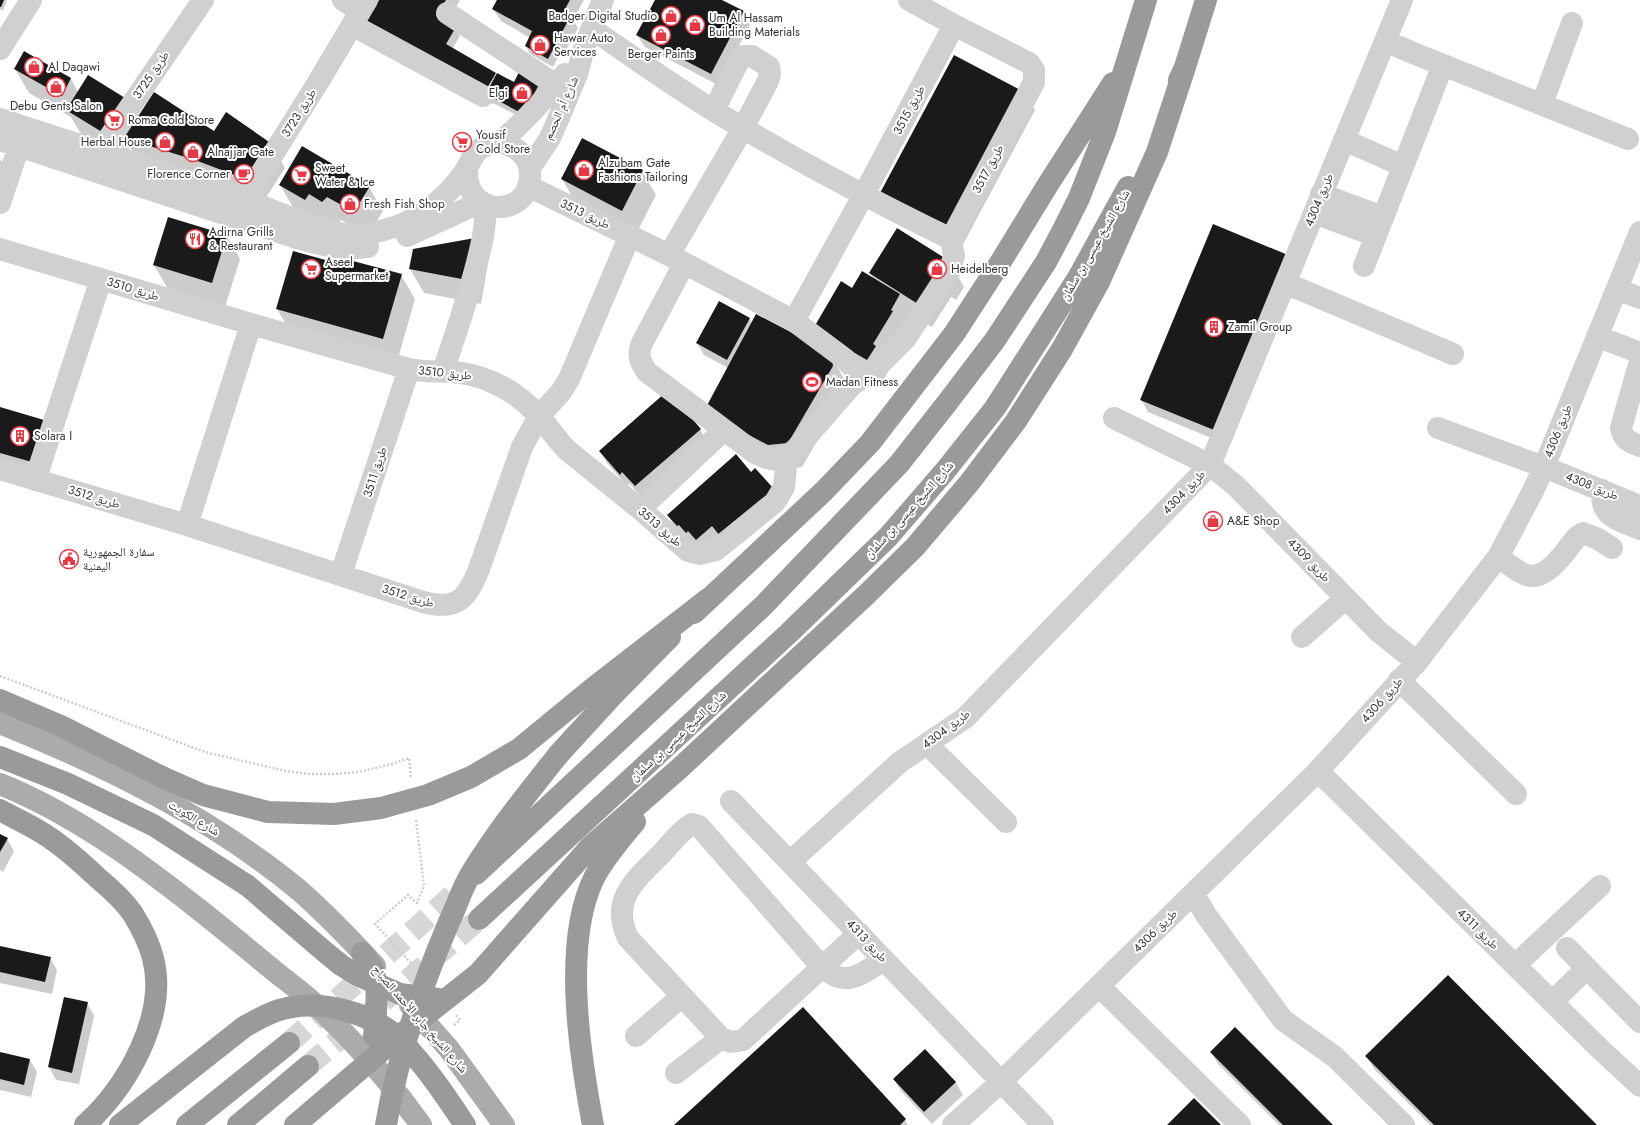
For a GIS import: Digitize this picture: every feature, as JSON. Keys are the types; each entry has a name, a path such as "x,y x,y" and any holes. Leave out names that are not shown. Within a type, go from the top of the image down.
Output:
{"highway":[{"path":"456,892 764,605 899,464 995,340 1046,262 1076,205 1093,165 1110,118 1146,0"},
{"name":"شارع الشيخ عيسى بن سلمان","path":"479,919 838,586 888,536 945,471 995,408 1078,278 1147,152 1185,67 1206,0"},
{"path":"386,1125 391,1094 404,1043 424,985 471,874 511,814 558,755 612,696 708,599 765,548 824,491 870,443 954,334 1126,63"},
{"path":"296,1125 370,1060 444,999 478,974 590,847 681,767 866,595 915,547 970,482 1016,421 1062,349 1099,282 1157,152 1185,67"},
{"path":"0,700 61,726 162,777 203,795 268,812 334,814 381,808 428,795 471,777 518,749 592,689 708,599"},
{"path":"0,757 68,784 153,825 248,886 341,965 357,975 400,994 444,999"},
{"path":"593,1125 580,1036 576,976 582,910 594,878 616,845 681,767"},
{"path":"0,810 50,837 112,890 132,913 145,936 153,959 156,983 148,1032 134,1063 114,1094 85,1125"},
{"path":"362,952 373,969 375,984 376,1022 370,1060"},
{"path":"120,1125 221,1045 250,1024 266,1015 283,1009 303,1006 336,1008 376,1022 398,1037 425,1067 465,1125"},
{"path":"187,1125 289,1043"},
{"path":"238,1125 308,1066"}],"main road":[{"name":"شارع الكويت","path":"0,722 97,765 194,816 272,869 300,892 362,952"},
{"path":"0,784 39,803 100,837 151,873 237,939 318,1006 370,1060 422,1125"},
{"name":"شارع الشيخ جابر الأحمد الصباح","path":"362,952 449,1049 504,1125"}],"street":[{"path":"0,49 31,0"},
{"name":"طريق 3725","path":"100,151 203,0"},
{"name":"شارع أم الحصم","path":"525,185 550,138 560,115 577,74 588,37 603,0"},
{"name":"طريق 4304","path":"791,861 900,762 965,718 1210,465 1402,0"},
{"name":"طريق 3517","path":"918,2 954,25 1029,63 1034,70 1034,82 951,239"},
{"name":"طريق 3723","path":"245,199 317,84 355,9 483,96"},
{"path":"447,13 556,85"},
{"path":"1542,104 1572,23"},
{"name":"طريق 3515","path":"794,321 863,196 954,25"},
{"path":"588,37 743,128 863,196 951,239 953,260 949,272 906,338 878,366 852,385 796,449 787,457 779,460 770,460 755,453 724,430 647,372 639,356 640,348 677,259 743,128 768,81 770,73 769,67 752,56 744,56 738,62 714,110"},
{"name":"شارع أم الحصم","path":"499,143 519,126 556,85 588,37"},
{"path":"1385,40 1418,55 1628,139"},
{"path":"1364,266 1439,75"},
{"path":"0,119 14,138 297,238 330,247 345,249 380,231 399,226 420,215 440,201 454,186 467,169 475,153 490,144 508,144 522,153 525,185 498,224 477,261"},
{"path":"14,138 100,151 245,199 316,226 347,234 362,241 383,244 483,203"},
{"path":"0,203 14,138"},
{"path":"1344,140 1404,166"},
{"path":"467,169 469,188 474,196 483,203 496,207 507,206 525,185"},
{"name":"طريق 3513","path":"525,185 630,235 794,321 844,359 854,368 860,379"},
{"path":"443,371 467,298 477,261 485,219 483,203"},
{"path":"1317,204 1379,226"},
{"path":"457,213 468,219 477,227 482,239"},
{"path":"539,416 561,392 569,379 630,235"},
{"name":"طريق 4306","path":"953,1125 1001,1082 1318,771 1399,680 1417,662 1498,557 1533,491 1638,240"},
{"name":"طريق 3510","path":"0,249 251,324 409,369 473,375 495,383 516,396 539,416"},
{"name":"طريق 3510","path":"35,480 100,279"},
{"path":"1285,283 1453,354"},
{"path":"1617,289 1640,298"},
{"path":"187,526 251,324"},
{"path":"1597,336 1640,353"},
{"path":"1640,361 1621,428 1624,437 1632,443 1640,446"},
{"name":"طريق 3511","path":"341,574 409,369"},
{"name":"طريق 3513","path":"539,416 556,439 567,450 640,509 688,551 699,554 716,550 775,502 784,487 787,457"},
{"name":"طريق 3512","path":"0,469 341,574 433,605 447,606 464,595 472,586 480,569 522,447 539,416"},
{"name":"طريق 4309","path":"1114,418 1210,465 1236,486 1379,632 1417,662"},
{"name":"طريق 4308","path":"1438,428 1544,467 1640,506"},
{"path":"640,509 724,430"},
{"path":"1602,490 1601,500 1608,514 1612,518 1640,529"},
{"path":"1498,557 1522,573 1537,576 1548,570 1577,536 1583,533 1598,539 1612,548"},
{"path":"1302,637 1346,598"},
{"path":"1399,680 1516,794"},
{"path":"927,744 1006,822"},
{"name":"طريق 4311","path":"1318,771 1552,1002 1640,1086"},
{"name":"طريق 4313","path":"731,801 791,861 1043,1125"},
{"path":"859,933 822,967 743,1040 731,1042 721,1038 628,938 624,930 622,905 633,882 688,826 692,824 699,826 822,967 830,974 845,979 853,978 884,960"},
{"path":"1515,965 1600,886"},
{"path":"1194,894 1211,922 1283,1020 1335,1057 1404,1125"},
{"path":"1567,948 1640,1022"},
{"path":"1552,1002 1587,968"},
{"path":"1099,986 1240,1125"},
{"path":"636,1036 682,996"},
{"path":"676,1074 721,1038"}],"building":[{"path":"0,0 4,0 1,7 0,7"},
{"path":"379,0 446,0 436,16 456,27 446,44 496,73 484,93 365,24"},
{"path":"497,0 570,0 564,11 571,15 548,59 525,46 532,31 492,9"},
{"path":"655,0 722,0 744,11 711,74 636,35"},
{"path":"24,51 71,78 62,96 14,69"},
{"path":"954,55 1026,93 953,231 880,193"},
{"path":"520,70 541,81 523,114 486,94 497,73 514,82"},
{"path":"88,75 130,101 102,132 66,110"},
{"path":"154,92 214,131 226,112 272,144 248,180 195,160 124,138"},
{"path":"582,138 643,170 622,211 561,179"},
{"path":"302,146 370,186 354,212 327,197 322,202 309,194 305,200 279,185"},
{"path":"168,217 227,235 212,283 153,265"},
{"name":"Zamil Group","path":"1213,224 1288,255 1214,430 1140,400"},
{"path":"897,228 951,262 918,304 869,273"},
{"path":"475,238 467,280 409,269 413,249"},
{"path":"293,251 351,267 353,261 402,274 383,339 276,309"},
{"path":"862,271 900,294 891,310 893,311 873,344 876,346 867,360 813,329 841,281 852,288"},
{"path":"719,301 750,318 727,360 696,343"},
{"path":"756,314 831,353 833,366 788,443 768,445 704,411"},
{"path":"665,393 681,406 701,429 635,486 622,472 620,475 599,451"},
{"name":"Solara I","path":"0,407 44,420 32,462 0,453"},
{"path":"736,454 751,472 755,468 774,489 720,536 712,526 696,540 688,531 686,533 679,525 677,526 667,515"},
{"path":"0,834 8,838 0,852"},
{"path":"0,946 51,957 45,982 0,972"},
{"path":"1448,975 1597,1125 1434,1125 1365,1056"},
{"path":"64,997 88,1002 72,1073 48,1067"},
{"path":"803,1007 906,1119 900,1125 674,1125"},
{"path":"1235,1027 1333,1125 1283,1125 1210,1052"},
{"path":"925,1049 956,1082 924,1112 893,1079"},
{"path":"0,1052 30,1059 24,1085 0,1079"},
{"path":"1194,1098 1221,1125 1167,1125"}],"tunnel":[{"path":"289,1043 455,893"},
{"path":"308,1066 479,919"}],"place":[{"name":"Badger Digital Studio","path":"671,16"},
{"name":"Um Al Hassam Building Materials","path":"695,25"},
{"name":"Berger Paints","path":"661,35"},
{"name":"Hawar Auto Services","path":"540,45"},
{"name":"Al Daqawi","path":"34,67"},
{"name":"Debu Gents Salon","path":"56,87"},
{"name":"Elgi","path":"522,93"},
{"name":"Roma Cold Store","path":"114,120"},
{"name":"Herbal House","path":"165,142"},
{"name":"Yousif Cold Store","path":"462,142"},
{"name":"Alnajjar Gate","path":"193,152"},
{"name":"Alzubam Gate Fashions Tailoring","path":"584,170"},
{"name":"Florence Corner","path":"244,174"},
{"name":"Sweet Water & Ice","path":"301,175"},
{"name":"Fresh Fish Shop","path":"350,204"},
{"name":"Adirna Grills & Restaurant","path":"195,239"},
{"name":"Aseel Supermarket","path":"311,269"},
{"name":"Heidelberg","path":"937,269"},
{"name":"Zamil Group","path":"1214,327"},
{"name":"Madan Fitness","path":"812,382"},
{"name":"Solara I","path":"20,436"},
{"name":"A&E Shop","path":"1213,521"},
{"name":"سفارة الجمهورية اليمنية","path":"69,559"}]}
